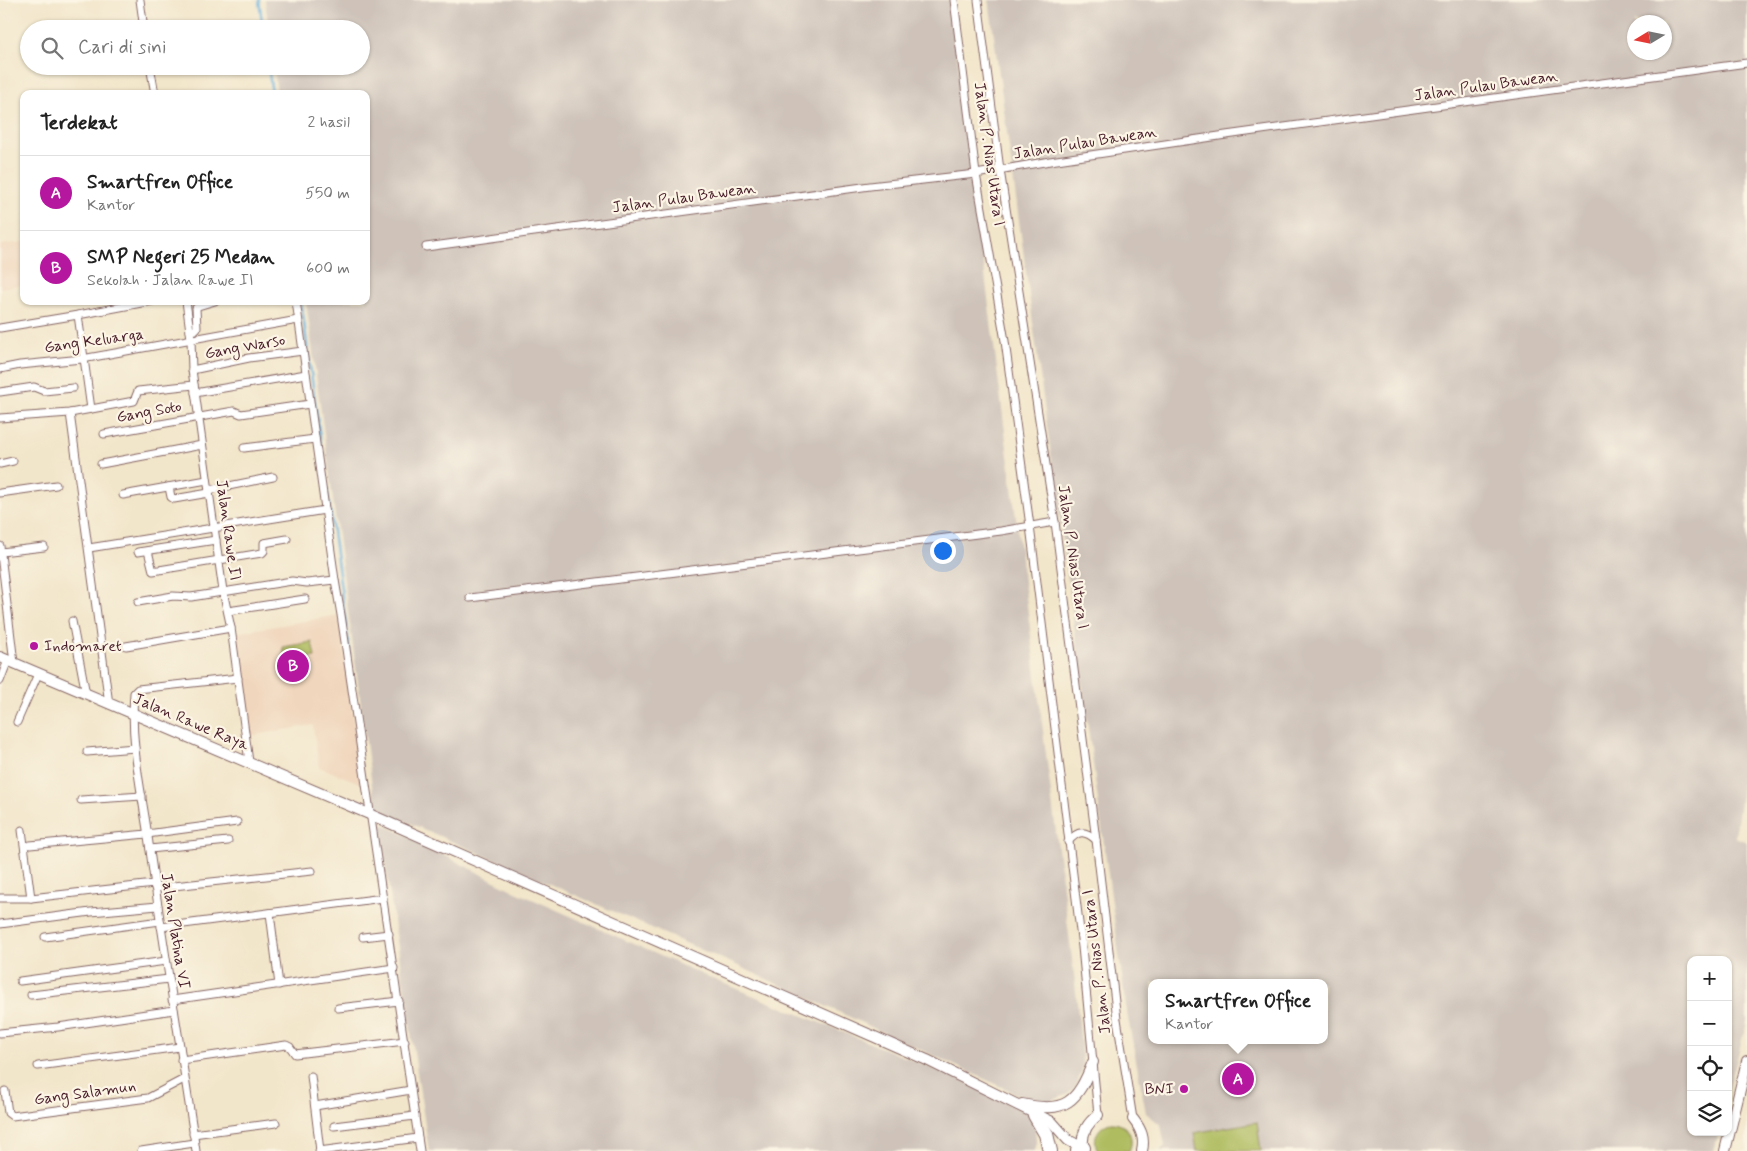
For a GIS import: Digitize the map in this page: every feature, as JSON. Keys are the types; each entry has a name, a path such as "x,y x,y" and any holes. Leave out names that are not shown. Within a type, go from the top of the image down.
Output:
{"highway":[{"path":"1035,1115 1046,1134 1050,1151"}],"street":[{"path":"140,0 143,20"},
{"name":"Jalan P. Nias Utara I","path":"954,0 976,174 1005,341 1030,526 1082,947 1098,1115"},
{"name":"Jalan P. Nias Utara I","path":"978,0 1000,170 1055,522 1096,840 1116,1019 1133,1119"},
{"name":"Jalan Pulau Bawean","path":"426,247 870,186 976,174 1207,138 1747,64"},
{"path":"152,75 154,90"},
{"path":"0,328 78,316 132,305"},
{"name":"Jalan Rawe II","path":"187,305 191,335 194,389 223,592 231,628 249,762"},
{"path":"191,335 197,328 196,308 201,305"},
{"path":"296,305 335,580 377,818 383,898 420,1151"},
{"path":"78,316 91,409"},
{"name":"Gang Keluarga","path":"0,369 20,364 84,358 191,335 298,320"},
{"name":"Gang Warso","path":"192,370 249,358 303,351"},
{"path":"0,418 70,413 134,401 138,391 194,389 306,374"},
{"path":"0,392 34,388 44,390 73,388"},
{"name":"Gang Soto","path":"104,434 234,411 241,414 310,404"},
{"path":"70,413 109,704"},
{"path":"244,448 315,438"},
{"path":"101,464 202,445"},
{"path":"0,464 13,462"},
{"path":"169,487 171,497 174,499 273,478"},
{"path":"123,495 208,480"},
{"path":"0,492 56,485"},
{"path":"89,548 325,510"},
{"path":"470,598 982,533 1055,522"},
{"path":"148,551 153,571 262,553 264,551 264,543 287,539"},
{"path":"138,552 216,540"},
{"path":"0,681 7,660 0,549 44,547"},
{"path":"138,602 173,596 191,597 292,581 307,583 335,580"},
{"path":"228,611 305,599"},
{"path":"72,621 86,694"},
{"path":"126,646 231,628"},
{"name":"Jalan Rawe Raya","path":"7,660 377,818 926,1060 1011,1101"},
{"path":"17,722 38,674"},
{"name":"Jalan Platina VI","path":"196,1151 155,886 135,748 132,714 134,694 138,689 238,678"},
{"path":"87,752 135,748"},
{"path":"81,800 142,796"},
{"path":"30,845 148,834 237,822"},
{"path":"22,830 31,898"},
{"path":"1068,842 1074,835 1081,832 1090,834 1096,840"},
{"path":"150,849 228,841"},
{"path":"0,898 31,898 312,871"},
{"path":"45,937 270,913 383,898"},
{"path":"0,924 91,912 158,906"},
{"path":"270,913 279,985"},
{"path":"363,937 388,934"},
{"path":"20,981 166,961"},
{"path":"172,1000 394,968"},
{"path":"31,995 169,979"},
{"path":"338,1008 399,1001"},
{"path":"0,1033 58,1027 174,1010"},
{"path":"182,1060 286,1046 290,1047 296,1054 405,1042"},
{"path":"38,1066 180,1047"},
{"path":"1725,1151 1747,1061"},
{"path":"1011,1101 1038,1108 1063,1105 1074,1098 1083,1086 1093,1062"},
{"path":"312,1076 320,1151 418,1138"},
{"name":"Gang Salamun","path":"5,1092 8,1113 12,1116 148,1098 184,1079"},
{"path":"315,1106 412,1090"},
{"path":"1011,1101 1035,1115 1052,1122 1068,1140 1082,1150"},
{"path":"1082,1150 1085,1129 1090,1121 1098,1115"},
{"path":"334,1126 415,1116"},
{"path":"1133,1119 1143,1136 1142,1151"},
{"path":"193,1134 276,1123"},
{"path":"141,1151 194,1143"}],"shaded area":[{"path":"265,0 950,0 1075,982 1083,1066 1076,1087 1068,1094 1048,1102 1026,1098 734,964 375,808 307,305 370,305 370,90 277,90 275,75 370,75 370,20 268,20"},
{"path":"989,0 1747,0 1747,752 1735,837 1747,842 1747,1021 1732,1077 1732,956 1687,956 1687,1136 1717,1136 1713,1151 1160,1151 1165,1146 1161,1125 1146,1113 1127,1013"},
{"path":"20,242 20,286 0,288 0,245"},
{"path":"339,615 362,784 319,767 313,725 249,736 235,633"},
{"path":"379,822 516,892 710,978 1027,1107 1035,1123 1036,1143 1034,1151 429,1151"}],"green space":[{"path":"312,642 315,657 285,662 283,647"},
{"path":"1257,1122 1261,1151 1197,1151 1194,1133"},
{"path":"1110,1123 1121,1125 1128,1131 1131,1140 1129,1151 1098,1151 1096,1147 1097,1134 1102,1127"}],"waterway":[{"path":"259,0 262,20"},
{"path":"269,75 271,90"},
{"path":"302,305 350,654"}],"place":[{"name":"Indomaret","path":"34,646"},
{"name":"SMP Negeri 25 Medan","path":"293,666"},
{"name":"Smartfren Office","path":"1238,1079"},
{"name":"BNI","path":"1184,1089"}]}
